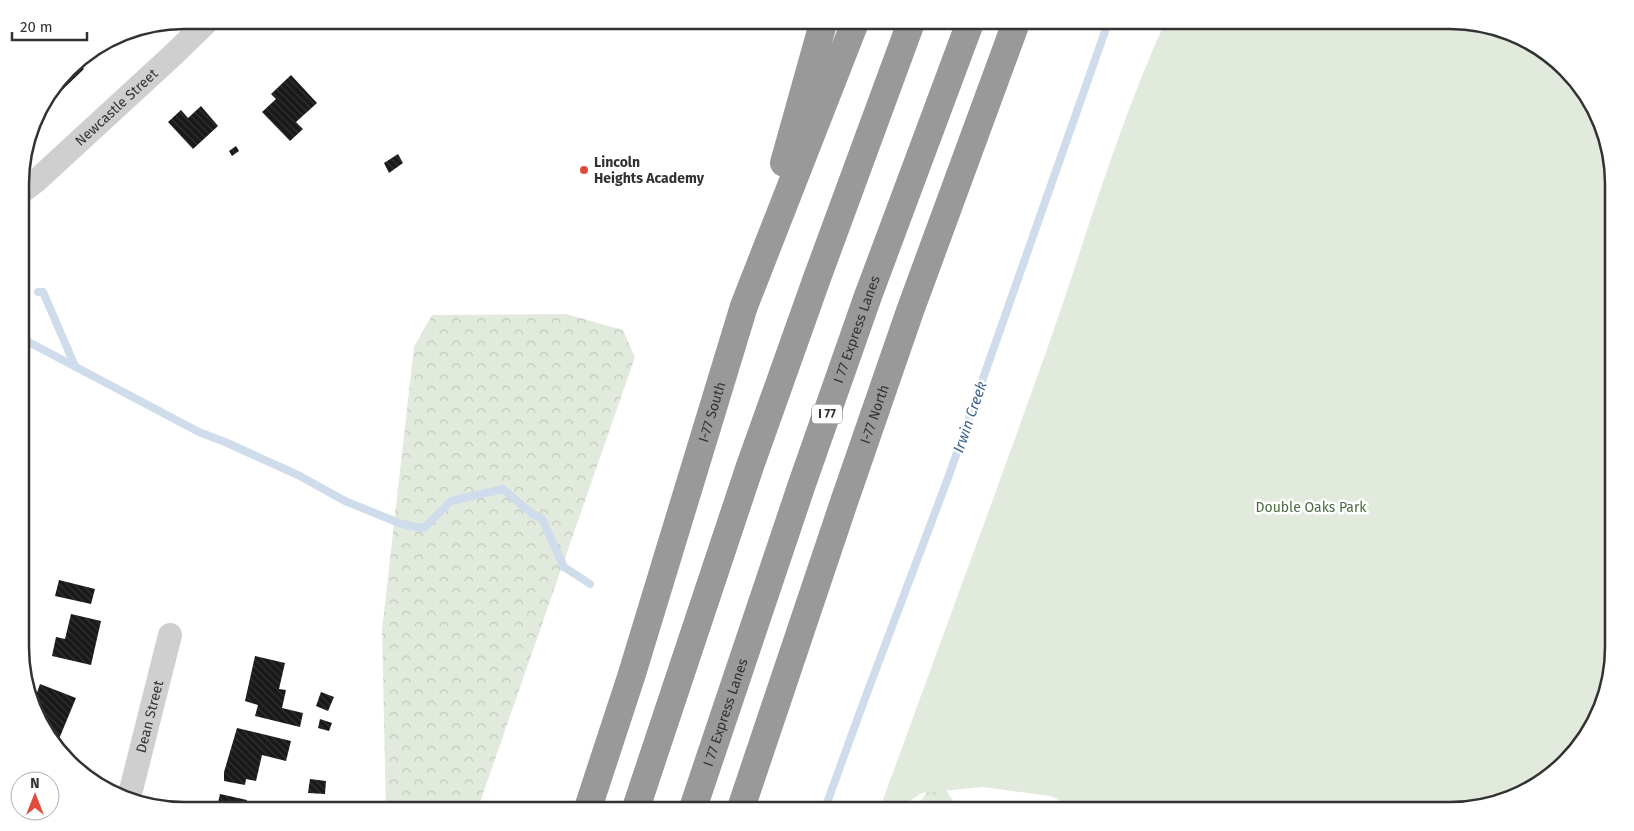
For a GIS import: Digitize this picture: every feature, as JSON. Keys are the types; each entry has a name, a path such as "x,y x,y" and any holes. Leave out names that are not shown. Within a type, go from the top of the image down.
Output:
{"highway":[{"path":"744,306 821,29"},
{"name":"I-77 South","path":"590,802 634,667 744,306 852,29"},
{"path":"638,802 753,458 909,29"},
{"name":"I 77 Express Lanes","path":"695,802 805,475 868,296 967,29"},
{"name":"I-77 North","path":"743,802 841,509 910,311 1014,29"}],"street":[{"name":"Newcastle Street","path":"29,186 200,29"},
{"name":"Dean Street","path":"130,792 170,635"}],"green space":[{"name":"Double Oaks Park","path":"1162,29 1471,30 1500,37 1536,55 1553,67 1567,81 1585,106 1600,143 1605,183 1604,668 1600,688 1589,716 1567,750 1553,764 1519,786 1500,794 1461,802 1063,802 1050,796 983,787 922,793 908,802 882,802 1009,456 1119,137"},
{"path":"566,314 623,330 635,357 480,802 386,802 382,630 414,347 432,315"},
{"path":"937,777 954,802 920,802"}],"building":[{"path":"82,66 84,69 58,94 67,81"},
{"path":"291,75 317,103 296,122 303,129 290,141 262,112 276,99 271,94"},
{"path":"201,106 218,126 193,149 168,122 181,110 188,118"},
{"path":"236,146 239,151 232,156 229,151"},
{"path":"398,154 403,163 389,173 384,163"},
{"path":"59,580 95,589 91,604 55,596"},
{"path":"71,614 101,621 91,665 52,656 56,637 65,639"},
{"path":"255,656 285,663 279,689 286,690 282,708 303,713 300,727 255,716 258,705 245,701"},
{"path":"40,684 76,698 59,739 49,725 36,694"},
{"path":"321,692 334,697 328,711 316,706"},
{"path":"320,719 332,723 329,731 318,728"},
{"path":"237,728 291,741 286,761 262,755 256,781 246,779 245,785 224,781 224,772"},
{"path":"310,779 326,781 325,794 308,793"},
{"path":"220,794 247,800 247,802 218,802"}],"waterway":[{"name":"Irwin Creek","path":"827,802 948,478 1106,29"},
{"path":"38,292 43,292 75,366"},
{"path":"29,342 199,432 298,475 345,501 404,525 424,528 451,501 503,489 531,513 542,519 564,567 590,584"}],"place":[{"name":"Lincoln Heights Academy","path":"584,170"}]}
